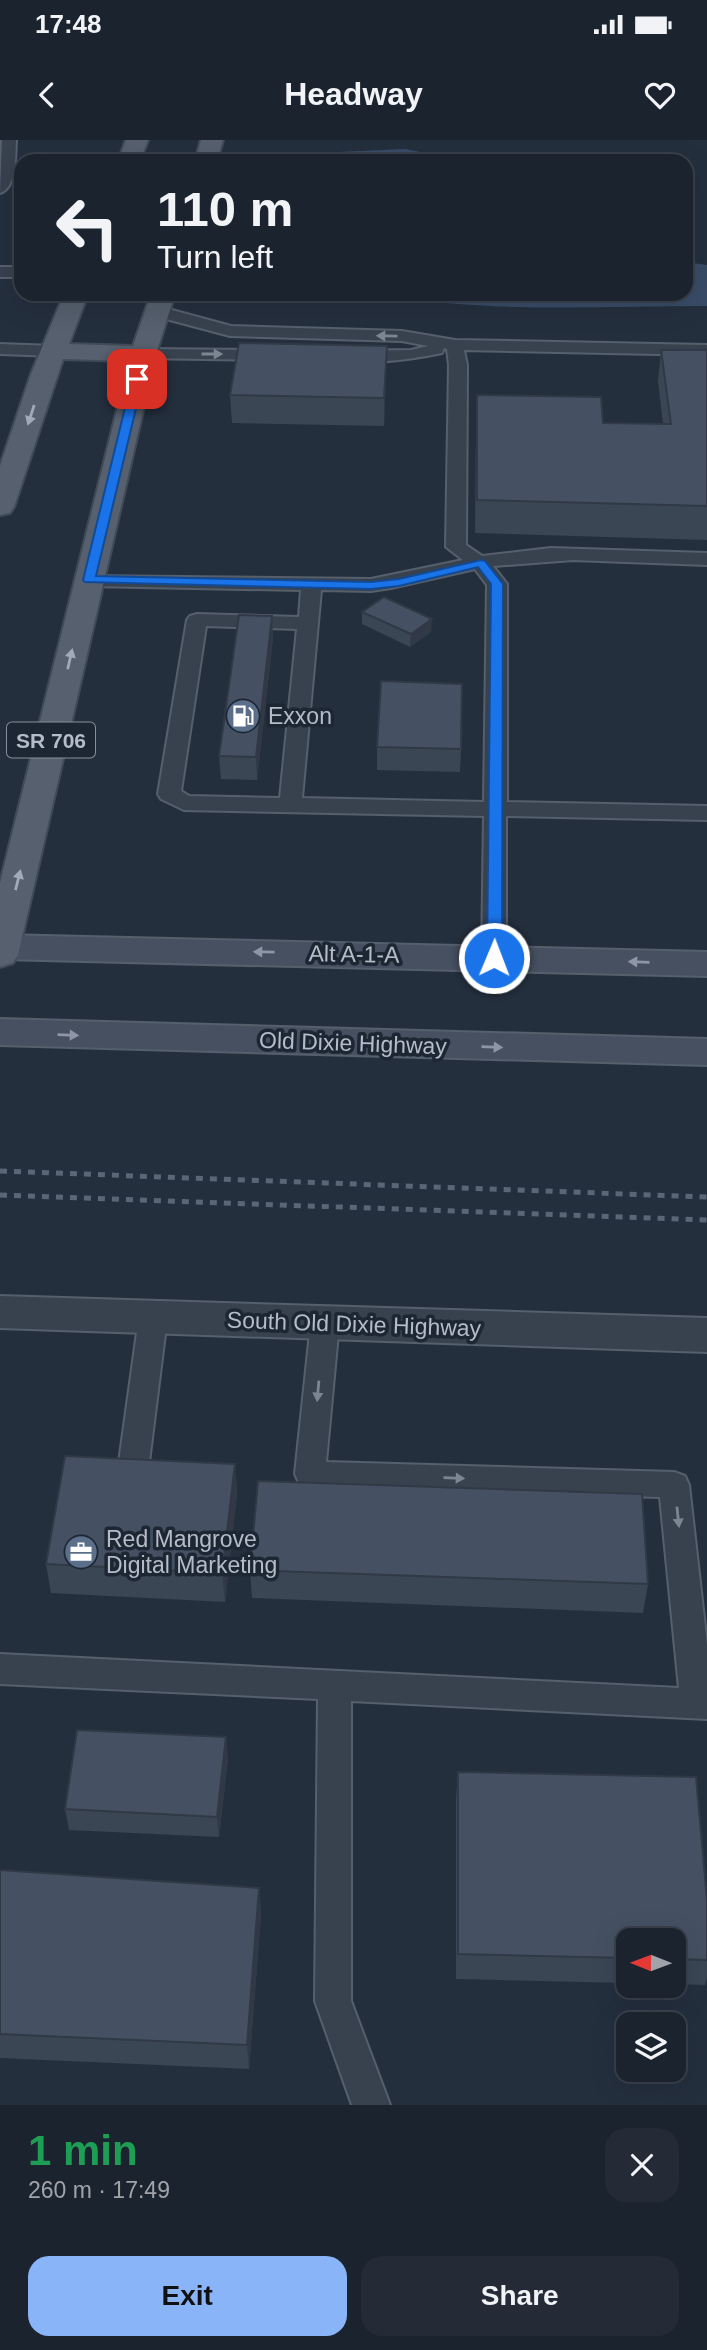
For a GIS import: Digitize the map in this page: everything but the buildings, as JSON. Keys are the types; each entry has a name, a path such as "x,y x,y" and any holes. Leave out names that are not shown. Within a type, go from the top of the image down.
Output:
{"main road":[{"path":"0,508 73,301"},
{"name":"SR 706","path":"1,949 144,354 160,302"},
{"path":"54,351 144,354"},
{"name":"Alt A-1-A","path":"1,949 707,964"},
{"name":"Old Dixie Highway","path":"0,1032 707,1052"}],"street":[{"name":"South Old Dixie Highway","path":"0,1312 707,1335"}],"lane":[{"path":"0,188 9,140"},
{"path":"160,302 230,331 402,336 455,345 707,351"},
{"path":"329,355 411,355 455,345"},
{"path":"455,345 458,365 456,547 481,563 497,584 494,958"},
{"path":"0,349 54,351"},
{"path":"144,354 288,355"},
{"path":"89,580 371,585 399,583 481,563 528,555 707,559"},
{"path":"290,806 312,584"},
{"path":"309,623 197,620 169,794 184,803 707,813"},
{"path":"134,1462 153,1318"},
{"path":"0,1669 702,1704 674,1485 310,1474 325,1323"},
{"path":"335,1686 333,2001 371,2105"}],"water":[{"path":"405,149 430,154 312,154"},
{"path":"693,263 707,265 707,306 503,307 432,301 693,301"}],"railway":[{"path":"0,1171 707,1197"},
{"path":"0,1195 707,1220"}],"place":[{"name":"Exxon","path":"243,716"},
{"name":"Red Mangrove Digital Marketing","path":"81,1552"}],"route":[{"path":"137,379 89,580 371,585 399,583 481,563 497,584 494,958"}]}
